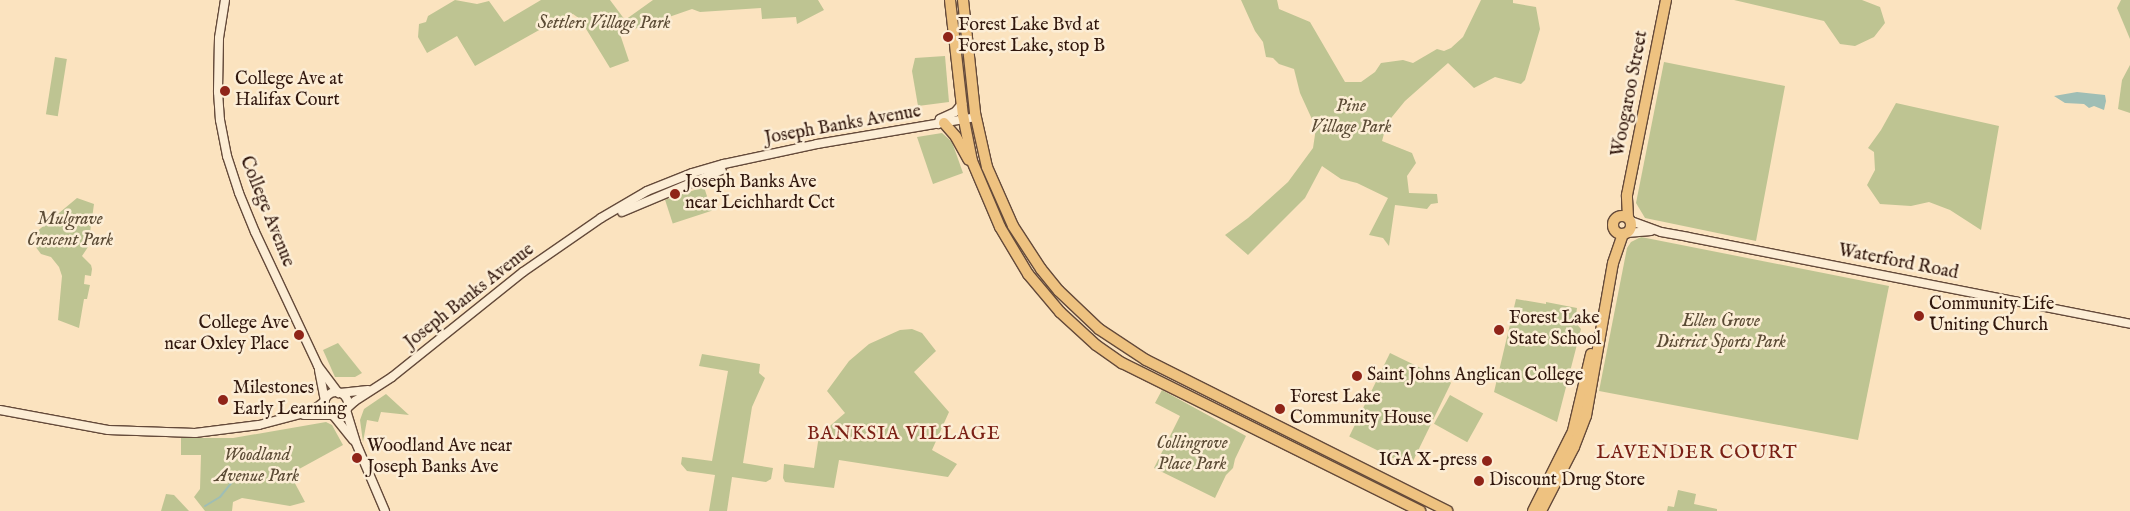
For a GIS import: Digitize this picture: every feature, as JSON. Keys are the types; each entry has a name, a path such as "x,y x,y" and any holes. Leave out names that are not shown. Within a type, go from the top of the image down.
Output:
{"main road":[{"path":"950,0 964,120 972,161 1000,227 1028,274 1060,312 1096,345 1122,363 1420,511"},
{"path":"963,0 976,117 988,166 1013,226 1040,269 1059,291 1099,329 1146,360 1447,511"},
{"name":"Woogaroo Street","path":"1616,217 1627,195 1666,0"},
{"path":"941,124 956,137 968,160 972,161"},
{"name":"Woogaroo Street","path":"1627,195 1629,219"},
{"path":"1622,215 1629,219 1632,227 1621,232 1613,223 1616,217 1622,215"},
{"path":"1541,511 1578,440 1613,263 1621,232"},
{"path":"1533,511 1540,493 1573,431 1586,397"}],"street":[{"name":"College Avenue","path":"225,1 219,38 218,92 227,156 239,193 255,232 318,366 339,393"},
{"name":"Joseph Banks Avenue","path":"941,124 940,119 955,112 962,104"},
{"name":"Joseph Banks Avenue","path":"346,409 392,377 523,272 586,229 647,192 666,183 692,172 817,144 976,117"},
{"name":"Waterford Road","path":"1629,219 1661,232 2130,324"},
{"name":"Waterford Road","path":"1621,232 1661,232"},
{"name":"College Avenue","path":"318,366 325,401"},
{"name":"Joseph Banks Avenue","path":"339,393 372,390"},
{"path":"0,410 108,430 148,433 210,432 259,425 298,415 315,409 330,394 339,393 346,399 346,409 356,443 385,511"},
{"path":"325,401 326,410 356,443"},
{"path":"298,415 340,415 346,409"}],"green space":[{"name":"Settlers Village Park","path":"455,0 477,4 489,1 504,22 541,0 610,0 625,20 653,0 818,0 824,10 797,24 796,17 762,19 761,8 700,12 692,9 620,34 629,61 610,68 580,19 573,14 566,15 475,66 457,36 427,53 418,37 419,24 426,22 428,16"},
{"name":"Pine Village Park","path":"1241,0 1277,0 1279,9 1310,22 1345,82 1361,82 1375,72 1381,63 1403,60 1413,63 1437,49 1444,51 1451,48 1463,37 1481,0 1513,0 1513,3 1536,7 1540,29 1525,80 1521,84 1495,77 1474,88 1448,63 1405,101 1387,123 1382,141 1412,153 1416,163 1407,176 1409,193 1437,194 1438,203 1431,204 1427,209 1395,205 1389,246 1383,238 1369,235 1388,198 1357,183 1341,179 1322,166 1305,198 1248,255 1225,235 1248,218 1288,182 1313,148 1316,128 1300,93 1294,69 1279,64 1273,58 1266,57 1263,42 1255,31"},
{"path":"1734,0 1862,0 1880,7 1885,23 1874,37 1855,46 1840,44 1824,21"},
{"path":"2121,0 2130,0 2130,39 2117,8"},
{"path":"945,56 949,102 918,106 912,71 915,58"},
{"path":"55,57 67,59 58,116 46,114"},
{"path":"1664,62 1785,86 1756,241 1645,218 1636,203"},
{"path":"2130,65 2130,113 2118,109 2122,80"},
{"path":"1896,103 1999,126 1981,230 1950,210 1929,202 1911,206 1880,204 1867,185 1875,170 1874,152 1868,148 1881,130"},
{"path":"942,133 952,142 963,173 933,184 917,137"},
{"path":"704,187 712,211 673,223 665,200"},
{"name":"Mulgrave Crescent Park","path":"77,198 94,204 88,247 82,256 91,265 92,269 91,276 85,275 84,284 90,285 87,299 84,299 79,328 58,320 62,276 59,267 51,257 41,254 35,246 35,233"},
{"name":"Ellen Grove District Sports Park","path":"1641,237 1889,286 1858,440 1599,391 1627,248 1631,242"},
{"path":"1516,299 1577,308 1575,322 1581,329 1557,422 1494,392"},
{"path":"912,329 922,333 936,351 914,372 949,412 932,450 957,464 948,477 839,460 834,488 785,482 783,478 784,464 814,468 818,442 824,431 845,413 827,391 849,361 869,344 900,330"},
{"path":"338,343 362,373 355,377 335,377 323,350"},
{"path":"1390,353 1451,383 1410,466 1349,437"},
{"path":"702,354 760,364 759,373 765,378 752,407 743,463 773,468 771,479 766,482 732,477 727,511 709,511 715,475 687,471 681,464 682,457 712,461 728,371 699,366"},
{"name":"Collingrove Place Park","path":"1162,390 1246,436 1235,459 1233,468 1226,475 1215,498 1154,468 1180,416 1155,403"},
{"path":"386,394 409,415 381,412 378,422 367,420 363,442 360,420 364,409"},
{"path":"1450,395 1483,413 1467,442 1434,424"},
{"name":"Woodland Avenue Park","path":"326,422 332,425 343,445 290,474 305,502 290,506 242,498 233,502 232,511 205,511 194,497 200,489 201,455 181,455 181,438 233,438"},
{"path":"1678,490 1696,494 1694,504 1717,509 1717,511 1667,511 1668,506 1674,507"},
{"path":"166,494 174,495 189,511 161,511"}],"water":[{"path":"2077,92 2105,95 2104,110 2094,106 2089,108 2084,104 2065,103 2054,96"}],"waterway":[{"path":"205,506 220,497 233,481 247,472"}],"place":[{"name":"Forest Lake Bvd at Forest Lake, stop B","path":"948,37"},
{"name":"College Ave at Halifax Court","path":"225,91"},
{"name":"Joseph Banks Ave near Leichhardt Cct","path":"675,194"},
{"name":"Community Life Uniting Church","path":"1919,316"},
{"name":"Forest Lake State School","path":"1499,330"},
{"name":"College Ave near Oxley Place","path":"299,335"},
{"name":"Saint Johns Anglican College","path":"1357,376"},
{"name":"Milestones Early Learning","path":"223,400"},
{"name":"Forest Lake Community House","path":"1280,409"},
{"name":"Woodland Ave near Joseph Banks Ave","path":"357,458"},
{"name":"IGA X-press","path":"1487,461"},
{"name":"Discount Drug Store","path":"1479,481"}],"district":[{"name":"BANKSIA VILLAGE","path":"904,435"},
{"name":"LAVENDER COURT","path":"1697,454"}]}
